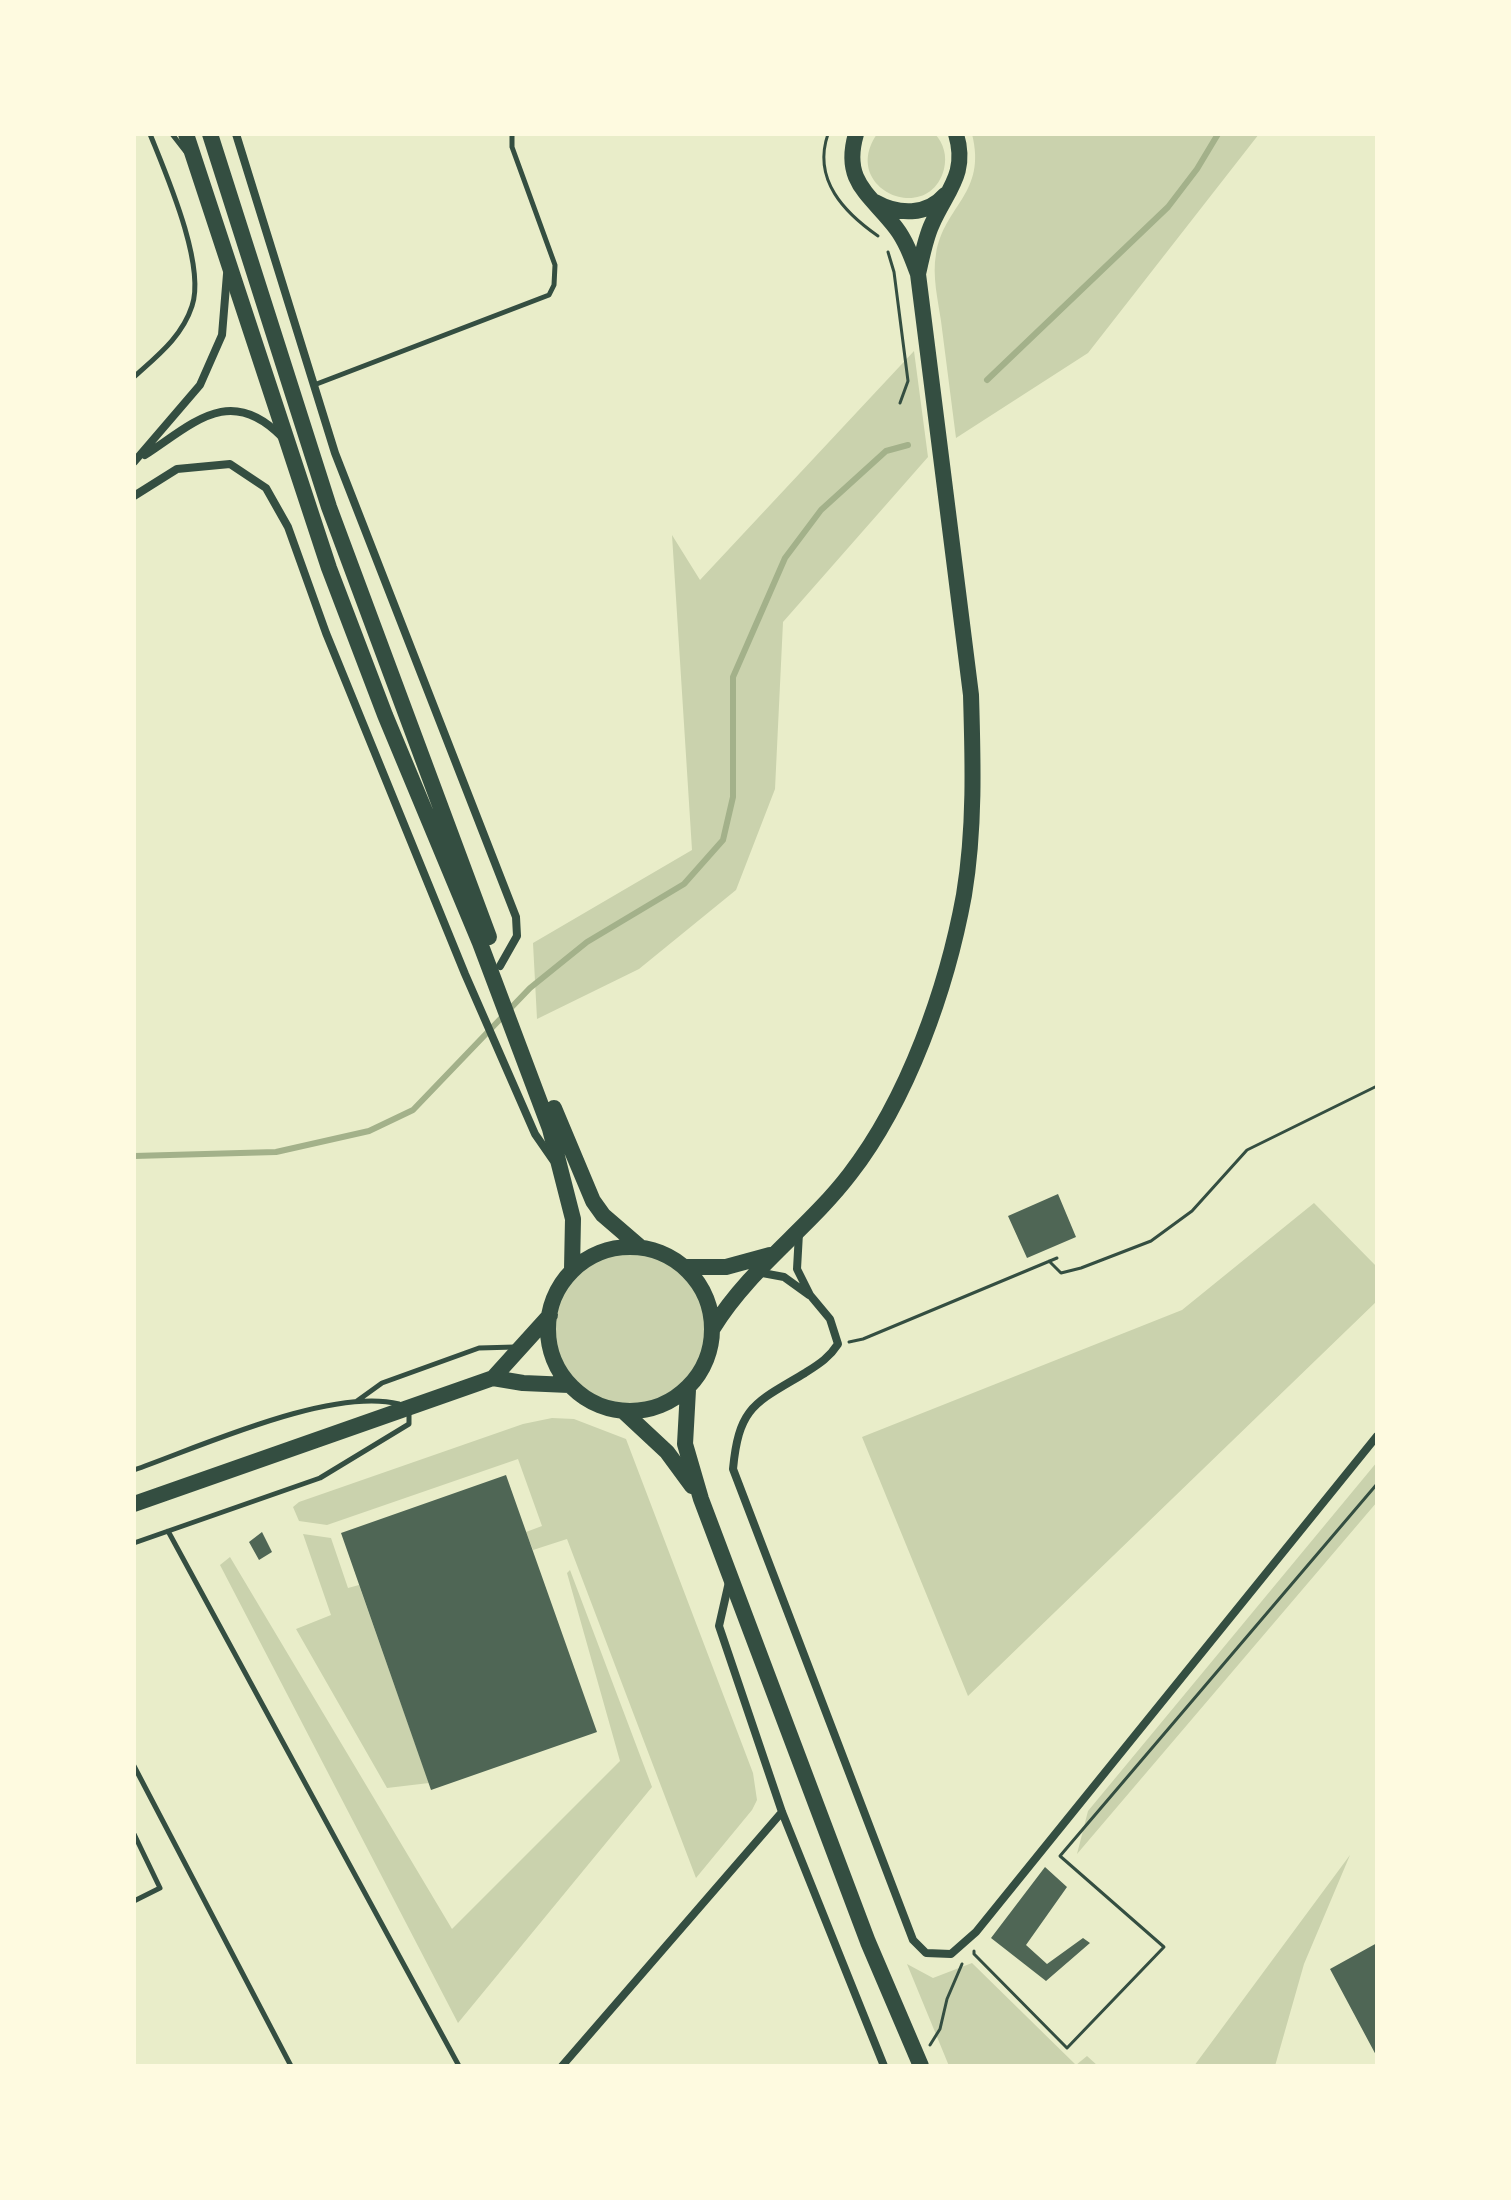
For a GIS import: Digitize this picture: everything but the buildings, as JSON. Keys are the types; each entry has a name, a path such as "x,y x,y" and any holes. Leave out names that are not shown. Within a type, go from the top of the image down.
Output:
{"main road":[{"path":"186,134 318,538 385,715 593,1201 603,1215 639,1246"},
{"path":"210,134 329,507 500,966 503,987"},
{"path":"713,1328 708,1306 686,1267 663,1254 639,1246 604,1251 572,1269 558,1289 550,1315 551,1350 569,1385 588,1400 623,1411 647,1409 669,1402 688,1390 705,1364 713,1328 739,1290 800,1230 851,1173 886,1116 933,1007 964,894 971,815 971,695 918,274 897,229 858,185 851,150 856,134"},
{"path":"918,274 931,225 960,168 961,150 956,134"},
{"path":"870,199 887,209 915,211 941,200 953,186"},
{"path":"518,1026 550,1129 575,1228 572,1269"},
{"path":"686,1267 726,1267 772,1255"},
{"path":"493,1378 550,1315"},
{"path":"134,1504 493,1378 569,1385"},
{"path":"688,1390 685,1444 701,1499 868,1942 920,2064"},
{"path":"623,1411 667,1452 701,1499"}],"street":[{"path":"236,134 335,453 516,917 517,936 500,966"},
{"path":"228,257 222,335 200,385 134,462 207,414 228,411 250,412 287,442"},
{"path":"134,496 177,469 230,464 266,488 288,527 326,633 465,974 535,1134 562,1174"},
{"path":"800,1230 797,1269 810,1295 830,1319 838,1344 829,1358 756,1402 742,1422 736,1439 733,1469 913,1940 926,1953 951,1954 969,1938 1377,1436"},
{"path":"755,1272 784,1277 810,1295"},
{"path":"730,1577 719,1626 782,1812 884,2066"},
{"path":"562,2066 782,1812"}],"lane":[{"path":"134,377 167,348 182,328 193,304 195,280 191,251 150,134"},
{"path":"172,134 197,167"},
{"path":"313,385 549,295 554,285 555,265 512,147 512,134"},
{"path":"355,1402 382,1383 479,1348 520,1346"},
{"path":"134,1470 297,1412 379,1399 409,1407 409,1424 320,1478 134,1543"},
{"path":"168,1531 459,2066"},
{"path":"134,1766 291,2066"},
{"path":"134,1834 160,1888 134,1901"}],"path":[{"path":"828,134 825,169 836,200 859,223 885,241 894,272 908,381 900,403"},
{"path":"1049,1261 1061,1273 1151,1241 1192,1211 1247,1150 1377,1086"},
{"path":"838,1344 863,1339 1057,1258"},
{"path":"969,1938 974,1954 1067,2048 1164,1947 1060,1856 1377,1484"},
{"path":"920,2064 940,2029 947,1999 961,1968 969,1938"}],"green space":[{"path":"877,134 935,134 943,146 945,159 944,169 935,186 922,196 906,198 891,194 878,185 869,171 868,154"},
{"path":"972,134 1259,134 1088,353 956,438 935,262 940,237 963,198 974,171"},
{"path":"914,351 928,457 783,622 775,789 736,890 639,969 537,1019 533,943 692,850 672,535 700,580"},
{"path":"1314,1203 1377,1267 1377,1301 968,1696 862,1437 1182,1310"},
{"path":"630,1247 661,1253 688,1271 706,1298 712,1329 706,1360 688,1387 661,1405 630,1411 599,1405 572,1387 554,1360 548,1329 554,1298 572,1271 599,1253"},
{"path":"552,1418 574,1419 626,1439 753,1773 757,1800 752,1810 696,1878 567,1539 533,1550 526,1532 542,1526 518,1459 327,1525 299,1521 293,1507 299,1502 523,1424"},
{"path":"1377,1462 1377,1502 1077,1854 1088,1811"},
{"path":"303,1534 331,1538 348,1588 359,1585 429,1783 387,1788 296,1629 331,1615"},
{"path":"230,1557 452,1929 620,1761 567,1573 570,1570 652,1787 458,2023 220,1565"},
{"path":"1350,1855 1304,1964 1275,2066 1194,2066"},
{"path":"972,1963 1076,2065 1087,2056 1098,2066 949,2066 907,1964 933,1978"}],"waterway":[{"path":"987,380 1168,207 1197,169 1218,134"},
{"path":"134,1156 276,1152 369,1131 413,1110 530,988 587,942 684,884 723,840 733,797 733,677 785,558 821,510 886,451 908,445"}]}
